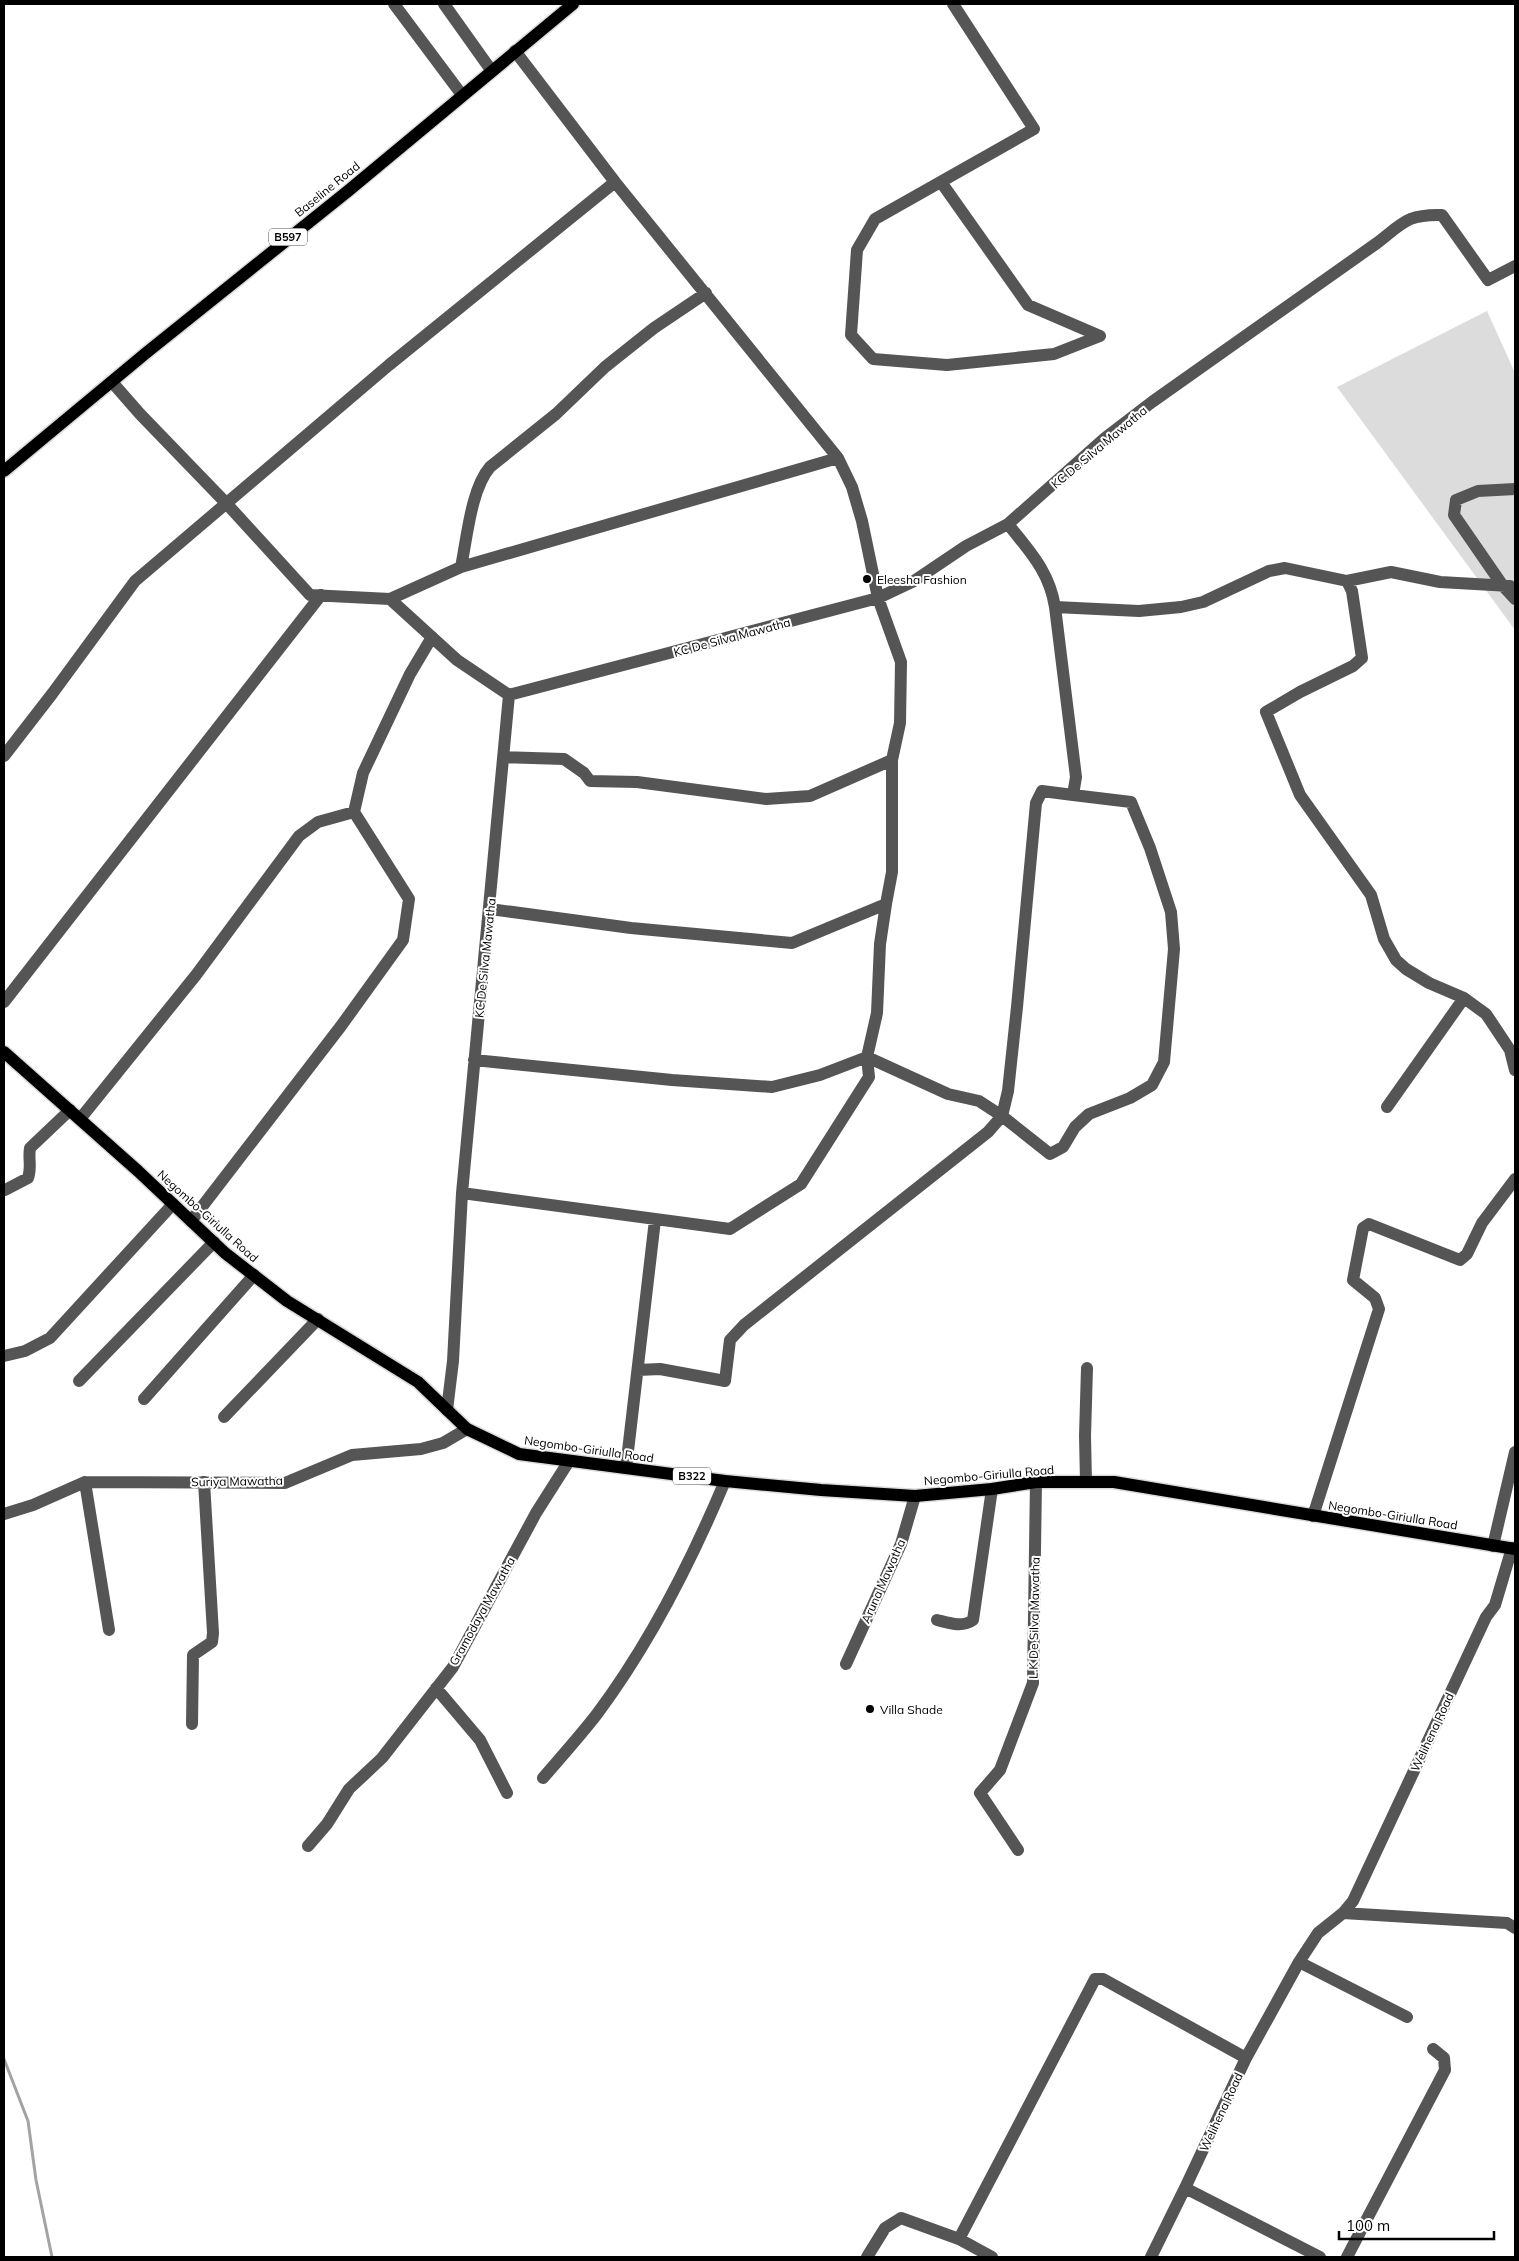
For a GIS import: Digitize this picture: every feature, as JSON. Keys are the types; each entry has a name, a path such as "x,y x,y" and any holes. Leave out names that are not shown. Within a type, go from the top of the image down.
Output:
{"main road":[{"name":"Baseline Road","path":"4,471 348,191 491,70 573,4"},
{"name":"Negombo-Giriulla Road","path":"4,1052 214,1242 287,1301 418,1382 467,1429 519,1454 725,1481 914,1496 992,1489 1036,1482 1114,1482 1514,1549"}],"street":[{"path":"394,4 462,95"},
{"path":"444,4 491,70"},
{"path":"941,182 1028,305 1100,336 1054,354 947,365 873,359 851,335 857,250 875,219 1034,128 953,4"},
{"path":"462,1193 730,1229 802,1184 869,1078 867,1056 877,1012 880,944 892,872 892,760 900,723 901,662 878,598 862,521 852,487 838,458 615,182 515,51"},
{"path":"4,756 135,581 389,365 615,182"},
{"name":"KC De Silva Mawatha","path":"447,1410 453,1361 462,1193 509,695 878,598 914,581 966,546 1008,524 1105,438 1152,402 1419,214 1442,215 1488,280 1515,266"},
{"path":"461,567 483,474 556,414 604,367 654,328 706,293"},
{"path":"112,382 310,595 390,599 461,567 838,458"},
{"path":"1515,489 1478,491 1456,500 1454,515 1509,586 1515,598"},
{"path":"1008,524 1044,570 1052,587 1075,768 1074,795"},
{"path":"1055,607 1139,611 1181,607 1203,602 1269,571 1285,568 1347,581 1391,572 1440,582 1509,586"},
{"path":"1347,581 1352,590 1362,658 1353,666 1300,692 1266,712 1300,795 1360,876 1371,895 1384,939 1396,960 1406,969 1429,983 1464,998 1486,1014 1510,1050 1515,1070"},
{"path":"4,1002 321,595"},
{"path":"390,599 457,660 509,695"},
{"path":"191,1221 341,1026 403,940 409,899 354,812 363,772 410,674 432,637"},
{"path":"504,757 564,759 584,772 590,782 637,782 766,799 810,796 892,760"},
{"path":"474,1060 672,1080 772,1087 820,1075 867,1056 948,1094 979,1101 1002,1116 1050,1154 1063,1147 1075,1127 1089,1114 1130,1098 1152,1085 1164,1062 1174,950 1171,912 1156,866 1131,802 1042,791 1036,803 1008,1091 1002,1116 988,1132 744,1325 730,1340 725,1381 660,1369 638,1370"},
{"path":"80,1119 196,975 299,836 318,822 354,812"},
{"path":"490,909 631,928 792,943 886,904"},
{"path":"1387,1107 1464,998"},
{"path":"5,1190 28,1178 31,1168 28,1156 30,1148 70,1110"},
{"path":"1313,1516 1379,1309 1375,1298 1353,1280 1363,1228 1369,1224 1460,1260 1466,1254 1482,1223 1515,1179"},
{"path":"4,1356 24,1351 50,1338 173,1204"},
{"path":"626,1468 655,1220"},
{"path":"79,1381 214,1242"},
{"path":"144,1399 254,1275"},
{"path":"224,1417 318,1319"},
{"path":"1086,1482 1087,1368"},
{"name":"Suriya Mawatha","path":"4,1514 33,1505 85,1482 285,1482 352,1455 420,1449 443,1443 467,1429"},
{"path":"1493,1546 1515,1452"},
{"name":"Gramodaya Mawatha","path":"308,1846 327,1824 349,1789 382,1758 453,1667 536,1513 569,1460"},
{"path":"543,1778 597,1714 655,1626 704,1531 725,1481"},
{"path":"85,1482 109,1630"},
{"path":"192,1724 193,1654 212,1642 213,1633 204,1482"},
{"name":"L.K De Silva Mawatha","path":"1018,1850 980,1793 1000,1770 1033,1683 1036,1482"},
{"path":"937,1620 957,1625 966,1624 973,1620 992,1489"},
{"name":"Aruna Mawatha","path":"846,1664 901,1544 914,1496"},
{"name":"Welihena Road","path":"1151,2257 1246,2058 1299,1962 1318,1933 1343,1913 1353,1901 1486,1617 1495,1604 1514,1549"},
{"path":"436,1688 480,1740 507,1793"},
{"path":"1343,1913 1507,1923 1515,1928"},
{"path":"1299,1962 1407,2017"},
{"path":"959,2239 1095,1980 1103,1979 1246,2058"},
{"path":"1347,2257 1445,2070 1444,2058 1433,2049"},
{"path":"1185,2188 1293,2252 1320,2257"},
{"path":"867,2257 885,2228 901,2218 959,2239 992,2257"}],"shaded area":[{"path":"1487,311 1515,373 1515,630 1337,387"}],"waterway":[{"path":"4,2059 28,2121 36,2180 52,2257"}],"place":[{"name":"Eleesha Fashion","path":"867,579"},
{"name":"Villa Shade","path":"870,1709"}]}
